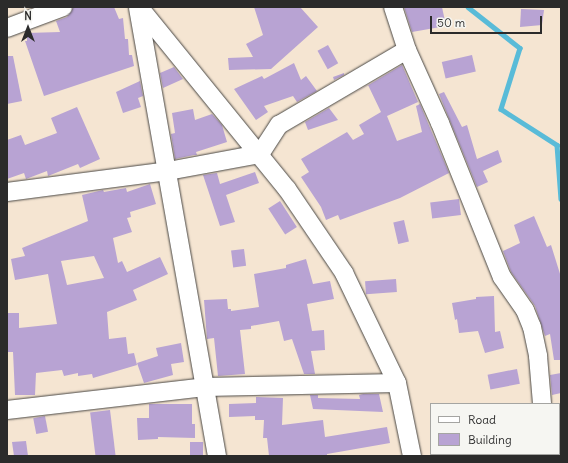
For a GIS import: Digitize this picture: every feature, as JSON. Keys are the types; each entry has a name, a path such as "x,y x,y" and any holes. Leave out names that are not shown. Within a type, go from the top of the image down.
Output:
{"street":[{"path":"7,28 63,7"},
{"path":"139,7 260,154 287,189 344,272 397,382 412,456"},
{"path":"139,7 217,456"},
{"path":"393,7 407,50 440,123 502,277 525,310 532,326 538,356 542,403"},
{"path":"7,192 168,171 260,154 279,125 407,50"},
{"path":"7,410 205,387 397,382"}],"building":[{"path":"114,7 119,19 123,18 125,39 128,39 129,55 132,55 134,66 44,96 25,41 27,41 27,33 60,32 56,21 67,17 73,8"},
{"path":"254,7 300,7 318,27 271,69 229,70 228,58 253,57 246,44 263,35"},
{"path":"404,7 442,7 446,26 412,32"},
{"path":"521,9 544,10 542,25 520,27"},
{"path":"328,45 338,63 328,69 318,51"},
{"path":"472,55 476,72 446,79 442,62"},
{"path":"7,56 13,56 22,101 7,104"},
{"path":"294,63 301,80 306,76 317,91 297,102 293,96 264,106 268,112 256,120 234,89 262,76 264,79"},
{"path":"402,65 418,102 387,116 397,141 422,132 416,106 420,104 449,173 400,198 340,220 338,215 326,220 321,207 301,177 309,172 301,159 347,132 353,140 364,134 359,125 381,112 368,85"},
{"path":"174,67 183,79 163,88 160,73"},
{"path":"344,73 344,75 334,80 333,77"},
{"path":"140,81 143,96 138,98 141,107 123,113 116,92"},
{"path":"444,92 462,127 467,125 477,159 498,150 502,162 483,171 488,182 477,187 439,94"},
{"path":"77,107 100,159 80,168 78,164 48,176 47,171 26,179 24,173 7,179 7,140 21,135 25,145 57,133 51,118"},
{"path":"329,108 338,120 308,130 305,122"},
{"path":"193,109 195,120 212,114 222,125 227,142 196,152 197,155 175,159 171,134 175,133 172,113"},
{"path":"255,172 259,183 226,195 235,222 220,226 203,175 217,173 220,184"},
{"path":"150,184 156,204 130,212 131,217 127,218 132,232 113,238 118,263 122,261 127,272 160,257 168,274 133,290 137,300 107,312 109,339 126,337 128,354 134,353 137,365 93,378 92,374 78,376 78,373 64,376 62,370 36,373 35,395 15,395 13,352 7,352 7,313 19,313 19,328 57,324 48,274 15,280 11,259 25,256 22,248 88,221 82,195 103,190 104,192 126,188 127,192","holes":["94,256 104,278 67,285 61,261"]},
{"path":"459,199 461,215 432,218 430,203"},
{"path":"280,201 297,227 285,235 268,209"},
{"path":"534,216 547,247 551,245 561,277 561,360 554,360 550,334 545,336 535,306 511,272 503,251 520,243 514,225"},
{"path":"404,220 409,241 398,244 393,222"},
{"path":"244,249 246,266 233,267 231,251"},
{"path":"306,259 313,284 330,281 334,299 307,304 312,331 324,330 325,350 311,351 315,374 304,374 292,339 284,341 279,321 251,326 251,329 240,330 245,374 218,376 214,338 207,339 204,300 227,299 228,309 231,309 231,311 259,307 254,274 286,268 286,265"},
{"path":"396,279 397,292 366,294 365,281"},
{"path":"494,296 495,332 500,331 504,348 485,353 478,331 459,333 457,319 455,320 452,303 476,299 476,297"},
{"path":"181,343 184,362 171,364 173,375 144,383 137,363 158,356 156,348"},
{"path":"517,369 520,384 490,389 488,375"},
{"path":"561,373 561,393 552,395 550,375"},
{"path":"379,394 383,412 313,409 310,395 318,395 318,398 360,399 359,395"},
{"path":"256,397 283,398 282,425 323,420 325,437 387,427 390,443 327,454 327,456 269,456 267,438 263,438 264,420 255,420 255,416 229,417 229,404 256,403"},
{"path":"149,404 192,404 192,424 195,424 195,438 158,437 158,439 138,440 137,418 149,418"},
{"path":"110,410 116,456 95,456 90,412"},
{"path":"45,416 48,432 36,434 33,418"},
{"path":"26,441 28,456 14,456 12,442"},
{"path":"190,442 203,442 203,456 190,456"}],"waterway":[{"path":"468,7 520,48 501,109 557,145 561,199"}]}
